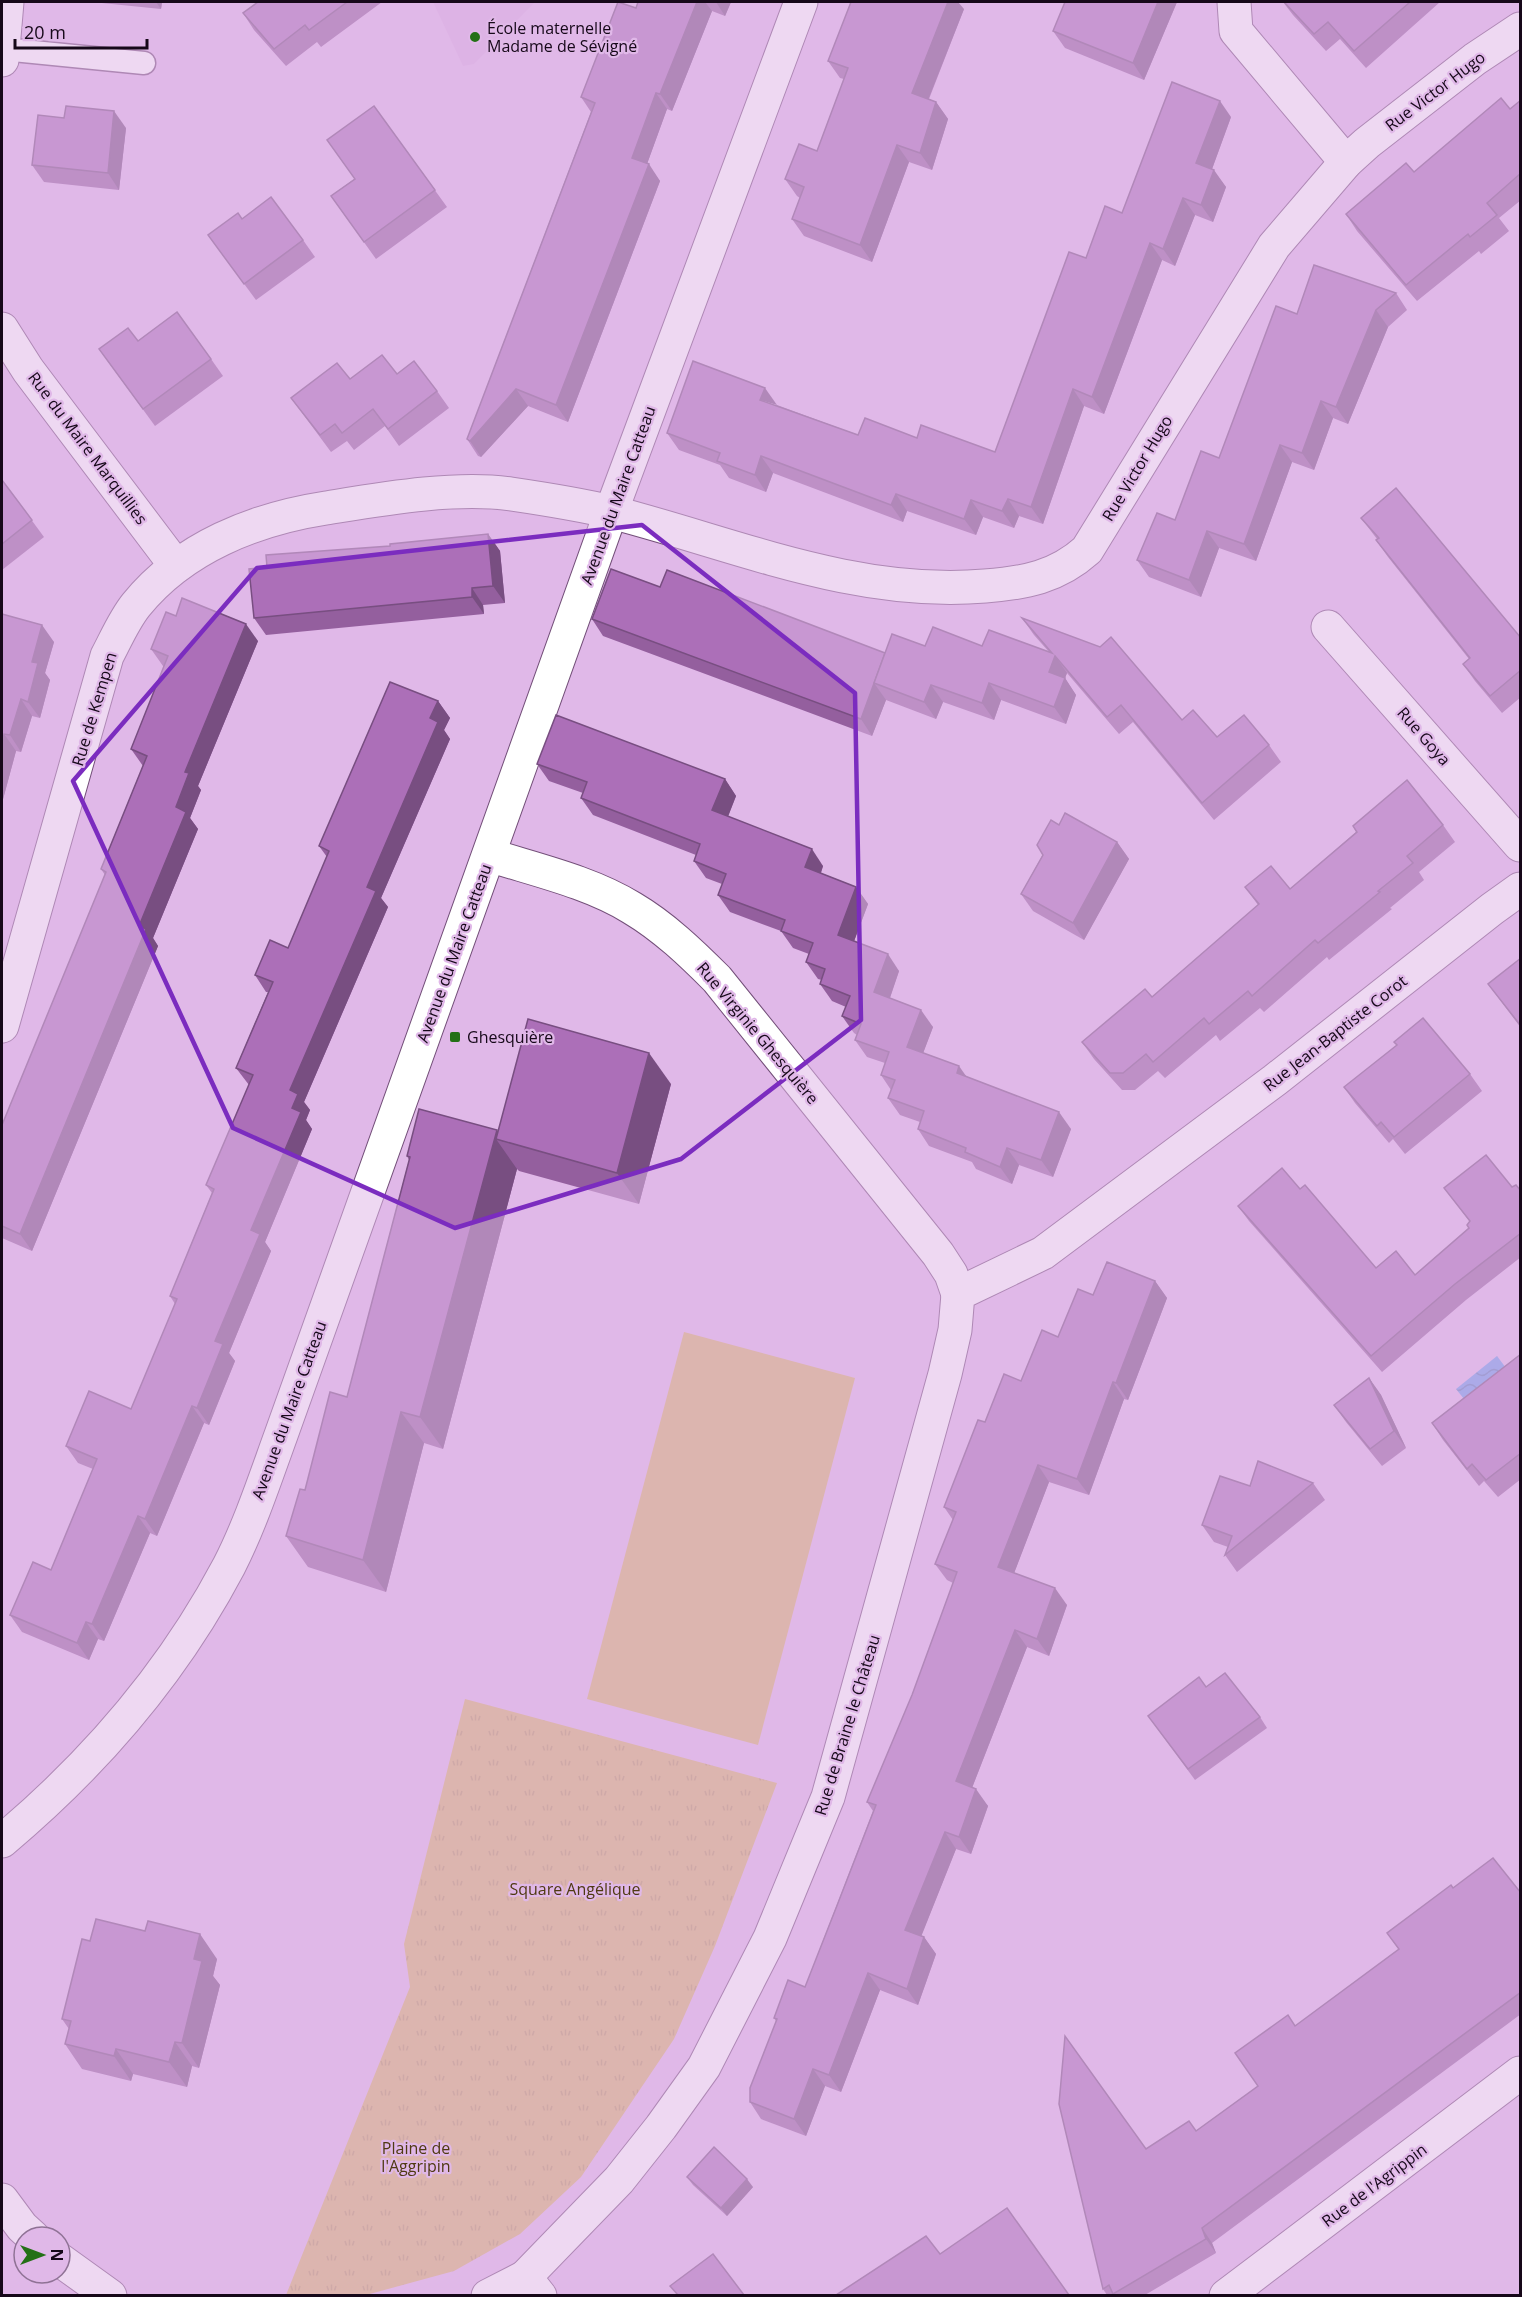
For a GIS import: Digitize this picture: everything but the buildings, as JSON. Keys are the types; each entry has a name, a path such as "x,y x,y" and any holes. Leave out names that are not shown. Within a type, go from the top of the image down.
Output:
{"street":[{"path":"2,54 7,2"},
{"name":"Avenue du Maire Catteau","path":"2,1840 62,1789 145,1698 178,1653 230,1564 277,1445 611,512 801,2"},
{"path":"1234,2 1236,31 1346,162"},
{"name":"Rue Victor Hugo","path":"611,512 743,551 879,584 910,588 960,588 1031,581 1054,574 1087,550 1274,246 1346,162 1430,93 1521,29"},
{"name":"Rue du Maire Marquillies","path":"2,329 28,370 176,566"},
{"name":"Rue de Kempen","path":"2,1026 107,656 134,608 154,584 176,566 225,537 288,514 401,496 507,493 611,512"},
{"name":"Rue Goya","path":"1328,627 1521,845"},
{"name":"Rue Virginie Ghesquière","path":"489,855 612,897 647,918 685,947 717,979 938,1254 951,1274 958,1294"},
{"name":"Rue Jean-Baptiste Corot","path":"958,1294 1043,1252 1275,1080 1492,909 1521,889"},
{"name":"Rue de Braine le Château","path":"488,2295 532,2286 620,2180 704,2067 770,1938 831,1787 945,1374 955,1330 958,1294"},
{"name":"Rue de l'Agrippin","path":"1226,2295 1521,2073"},
{"path":"2,2200 20,2225"},
{"path":"72,2268 110,2295"}],"lane":[{"path":"2,54 144,63"}],"highlighted area":[{"path":"642,525 855,693 861,1020 681,1159 455,1228 233,1128 73,781 257,568"}],"shaded area":[{"name":"École maternelle Madame de Sévigné","path":"433,2 535,2 474,64 463,66"}],"green space":[{"path":"684,1332 855,1378 758,1745 587,1699"},
{"name":"Square Angélique","path":"465,1699 777,1783 715,1946 674,2039 581,2177 520,2234 454,2271 366,2295 286,2295 410,1987 404,1944"}],"water":[{"path":"1497,1356 1512,1376 1472,1409 1456,1389"}],"place":[{"name":"École maternelle Madame de Sévigné","path":"475,37"},
{"name":"Ghesquière","path":"455,1037"}],"park label":[{"name":"Plaine de l'Aggripin","path":"416,2157"}]}
